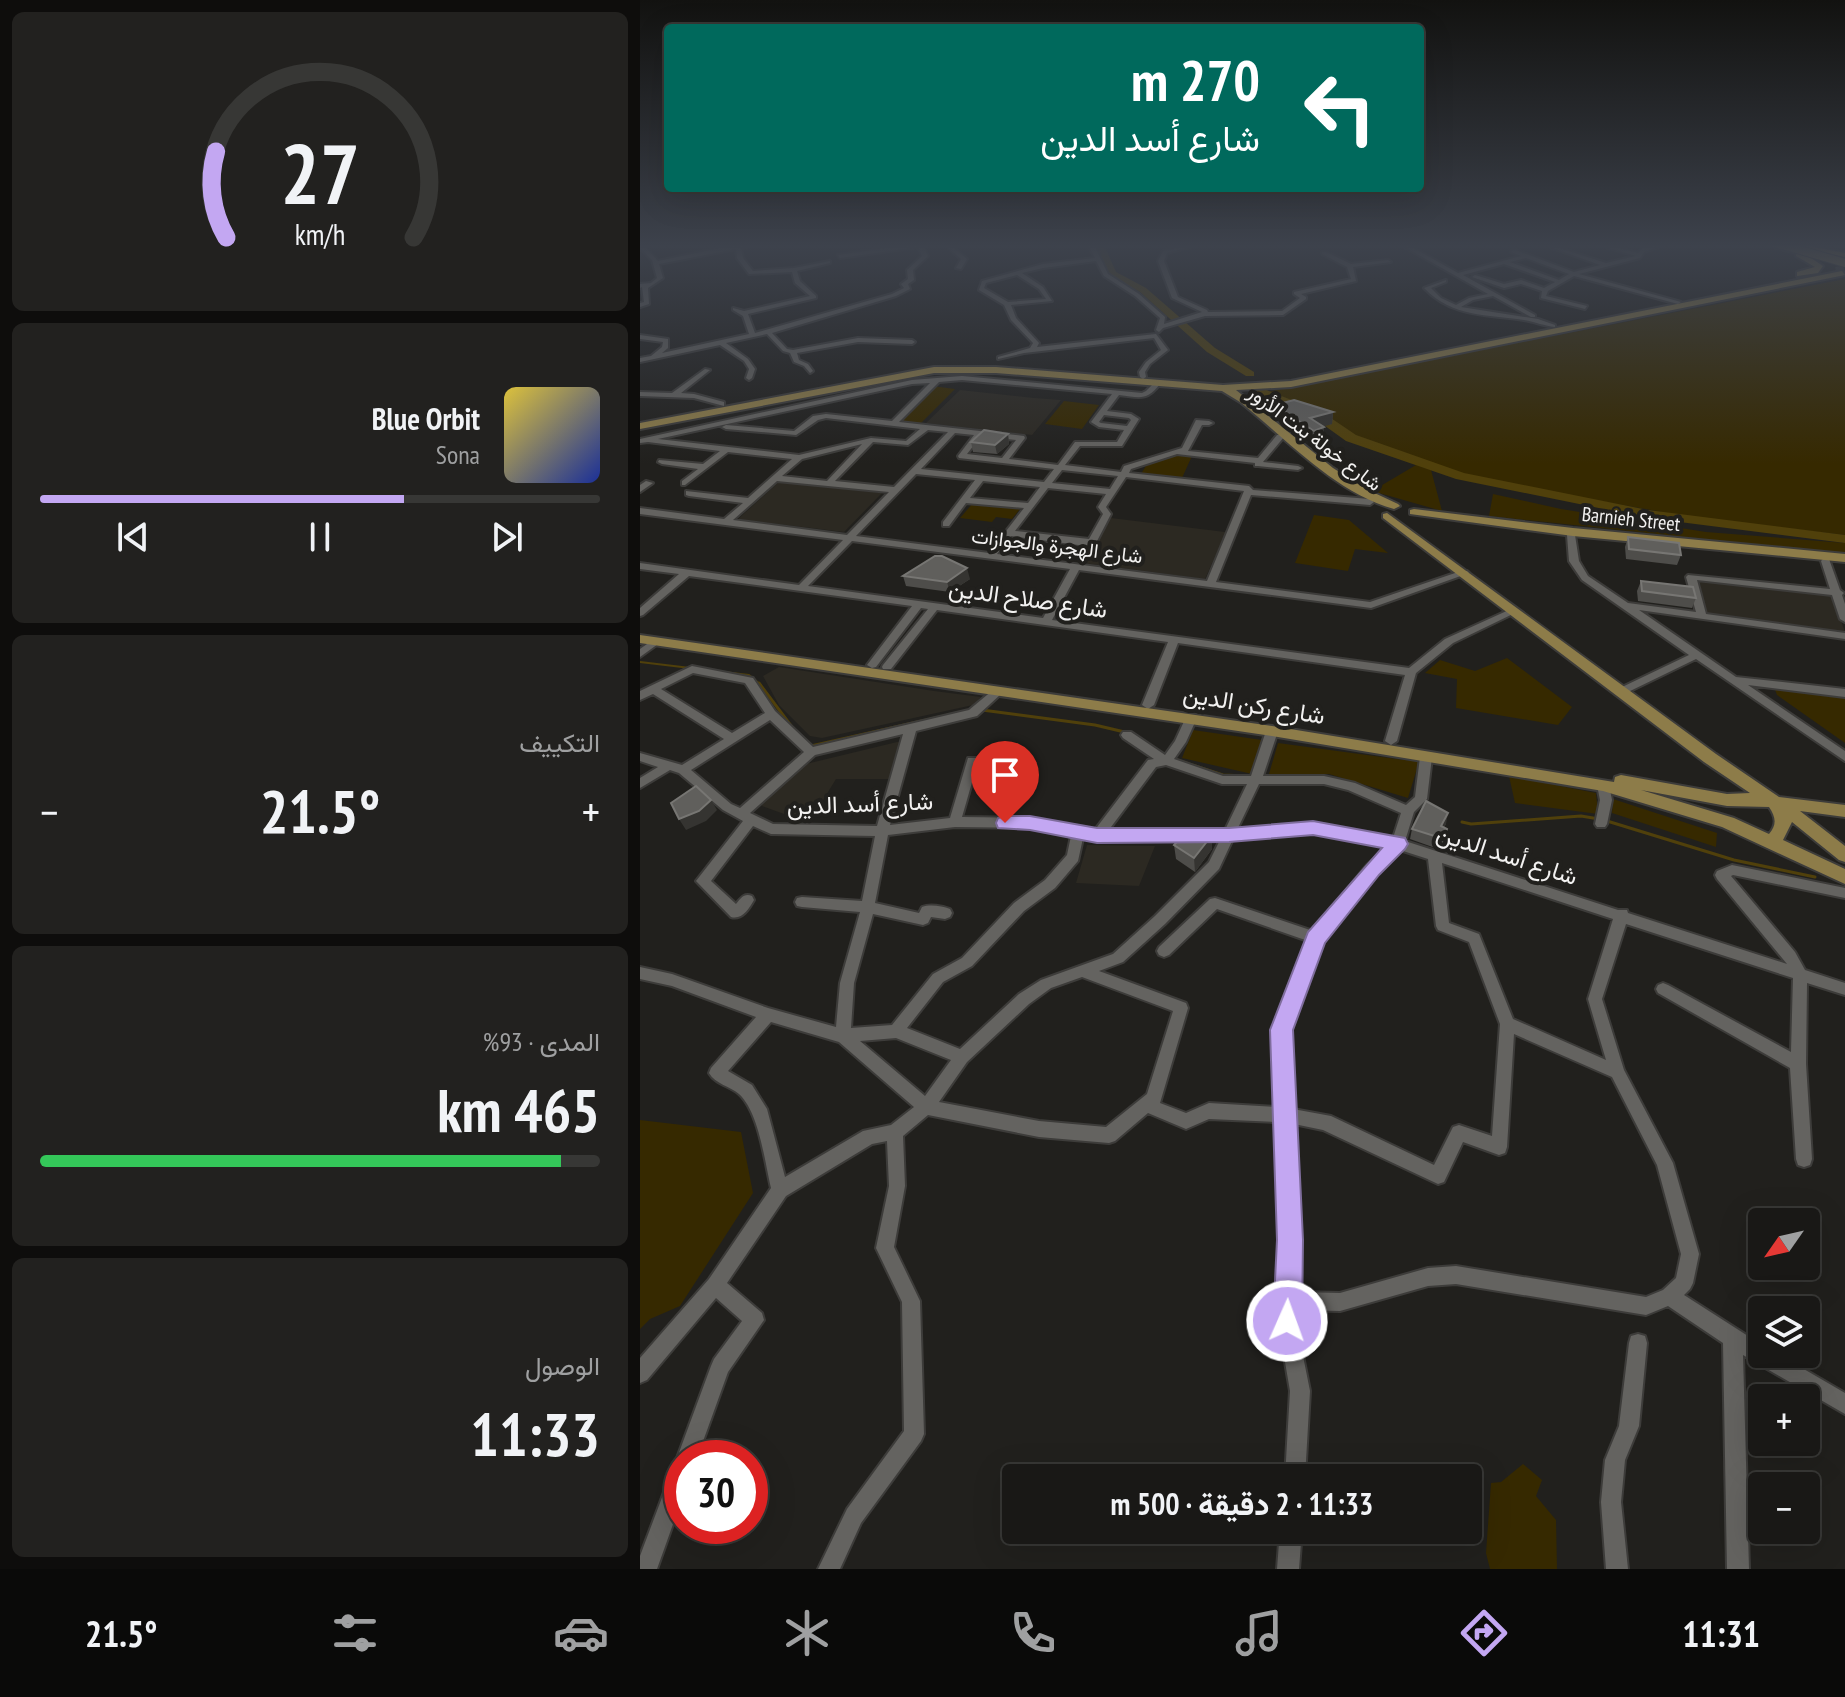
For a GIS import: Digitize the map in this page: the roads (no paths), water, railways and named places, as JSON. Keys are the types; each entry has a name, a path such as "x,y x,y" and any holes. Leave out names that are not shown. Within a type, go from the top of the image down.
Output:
{"main road":[{"path":"1105,374 1232,391 1594,318"},
{"name":"شارع خولة بنت الأزور","path":"640,426 934,370 988,369 1247,391 1311,381 1613,318"},
{"path":"640,419 885,371 940,364 994,364 1143,377 1232,391"},
{"name":"شارع خولة بنت الأزور","path":"1232,391 1280,437 1388,512"},
{"name":"شارع خولة بنت الأزور","path":"1232,391 1388,512"},
{"path":"1388,512 1416,523 1464,573 1845,855"},
{"path":"1388,512 1416,523"},
{"name":"Barnieh Street","path":"1416,523 1443,520 1845,561"},
{"name":"Barnieh Street","path":"1416,523 1573,532 1845,561"},
{"name":"شارع ركن الدين","path":"640,632 1391,741 1727,800 1845,811"},
{"name":"شارع ركن الدين","path":"647,640 1272,731 1426,757 1728,822 1845,877"},
{"path":"1710,758 1727,800 1724,808 1728,822"},
{"path":"1772,841 1784,821 1782,812 1774,802"}],"street":[{"path":"746,318 753,335"},
{"path":"640,360 818,318"},
{"path":"1013,318 1036,343 1033,349"},
{"path":"1156,336 1163,318"},
{"path":"1161,327 1193,318"},
{"path":"1536,318 1553,326"},
{"path":"768,332 785,350 793,352 858,340 912,342"},
{"path":"1000,358 1033,349 1156,336"},
{"path":"1143,377 1142,372 1148,363 1165,350 1156,336"},
{"path":"640,337 666,340 665,348 654,356"},
{"path":"722,343 749,363 752,369 749,378"},
{"path":"793,352 796,361 806,365 810,371"},
{"path":"674,395 707,370"},
{"path":"641,441 858,392 938,379 962,378 1146,394 1156,384"},
{"path":"894,423 938,379"},
{"path":"991,556 1082,443 1119,444 1134,417 1102,413 1117,393"},
{"path":"640,394 694,396 721,404"},
{"path":"726,427 796,433 816,418 826,416 1021,438 1003,462"},
{"path":"1010,533 1090,542 1107,514 1102,507 1125,471 1185,450 1199,422 1209,423"},
{"path":"641,441 799,457 871,440 908,443 927,427"},
{"path":"801,588 846,538 954,430"},
{"path":"979,433 962,456 1125,471 1245,488 1250,492 1370,502"},
{"path":"1280,437 1258,464 1298,468"},
{"path":"829,483 871,440"},
{"path":"682,445 660,463 705,467"},
{"path":"685,483 727,449"},
{"path":"1177,452 1260,461"},
{"path":"727,521 799,457"},
{"path":"914,471 1112,492"},
{"path":"776,478 896,490"},
{"path":"946,524 980,479"},
{"path":"640,489 649,483"},
{"path":"1211,583 1250,492"},
{"path":"689,493 750,501"},
{"path":"964,500 1029,506"},
{"name":"شارع الهجرة والجوازات","path":"640,511 1371,605 1464,573"},
{"path":"1571,535 1574,561 1585,578 1845,757"},
{"path":"1826,561 1844,614"},
{"name":"شارع صلاح الدين","path":"640,566 1411,672"},
{"path":"1046,621 1076,567"},
{"path":"640,613 687,572"},
{"path":"1702,616 1691,577 1839,593"},
{"path":"879,666 919,604"},
{"path":"879,666 935,606"},
{"path":"1625,606 1845,636"},
{"path":"1391,741 1411,672 1449,641 1514,611"},
{"path":"1148,705 1174,639"},
{"path":"640,654 647,640"},
{"path":"1622,691 1697,655"},
{"path":"640,696 692,669 752,677 771,714 811,752"},
{"path":"1733,680 1845,693"},
{"path":"653,689 733,739"},
{"path":"747,900 736,913 703,881 722,861 747,816 811,752 977,709 997,692"},
{"path":"683,770 771,714"},
{"path":"1097,836 1152,763 1169,758 1183,741 1190,720"},
{"path":"843,1036 847,983 882,831 911,727"},
{"path":"640,1373 715,1285 780,1190 869,1137 895,1132 926,1107 962,1057 1024,999 1046,984 1118,958 1160,920 1214,865 1255,780 1272,731"},
{"path":"1127,735 1169,758 1222,780 1324,780 1351,786 1410,808"},
{"name":"شارع أسد الدين","path":"640,757 683,770 727,807 771,829 882,831 955,822 1030,823 1097,836 1229,835 1313,828 1398,844 1622,914 1845,989"},
{"path":"1296,1464 1300,1391 1287,1321 1290,1240 1282,1030 1316,938 1372,869 1398,844 1410,808 1421,799 1426,757"},
{"path":"955,822 972,761 1019,762 1018,779 1028,778"},
{"path":"640,784 667,767"},
{"path":"1601,824 1604,793"},
{"path":"896,1031 938,978 967,962 1019,907 1050,884 1073,857 1078,834"},
{"path":"1147,1105 1186,1121 1209,1111 1285,1115 1325,1122 1438,1176 1459,1133 1499,1147 1507,1024 1474,938 1443,926 1434,855"},
{"path":"1804,1159 1798,1064 1800,974 1790,956 1722,875 1732,870 1845,893"},
{"path":"802,902 866,907 923,919 927,911 945,913"},
{"path":"1164,951 1215,903 1316,938"},
{"path":"1288,1301 1340,1302 1428,1277 1456,1275 1646,1306 1669,1296 1684,1283 1690,1254 1665,1163 1617,1072 1595,999 1622,914"},
{"path":"843,1036 926,1107 1039,1129 1109,1135 1154,1099 1181,1008 1084,972"},
{"path":"640,973 672,980 768,1015 843,1036 896,1031 962,1057"},
{"path":"1663,989 1798,1064"},
{"path":"768,1015 717,1073 746,1090 761,1114 780,1190"},
{"path":"1507,1024 1617,1072"},
{"path":"829,1569 854,1516 914,1434 911,1301 885,1248 897,1186 895,1132"},
{"path":"694,1440 721,1366 755,1320 715,1285"},
{"path":"1669,1296 1732,1338 1845,1404"},
{"path":"1732,1338 1736,1425 1733,1506 1738,1569"},
{"path":"1617,1569 1611,1502 1615,1460 1629,1426 1638,1343"},
{"path":"646,1569 664,1520"},
{"path":"1288,1569 1290,1544"}],"waterway":[{"path":"1175,318 1211,350 1250,374"},
{"path":"1260,392 1318,415 1351,438 1461,476 1648,514 1845,539"},
{"path":"640,662 749,675 760,684"},
{"path":"760,684 792,727"},
{"path":"811,746 975,709"},
{"path":"982,710 1095,725 1133,734"},
{"path":"1177,760 1223,775 1247,776"},
{"path":"1267,776 1280,776"},
{"path":"1462,822 1471,824 1581,816 1599,819"},
{"path":"1607,821 1734,860 1815,877"}]}
